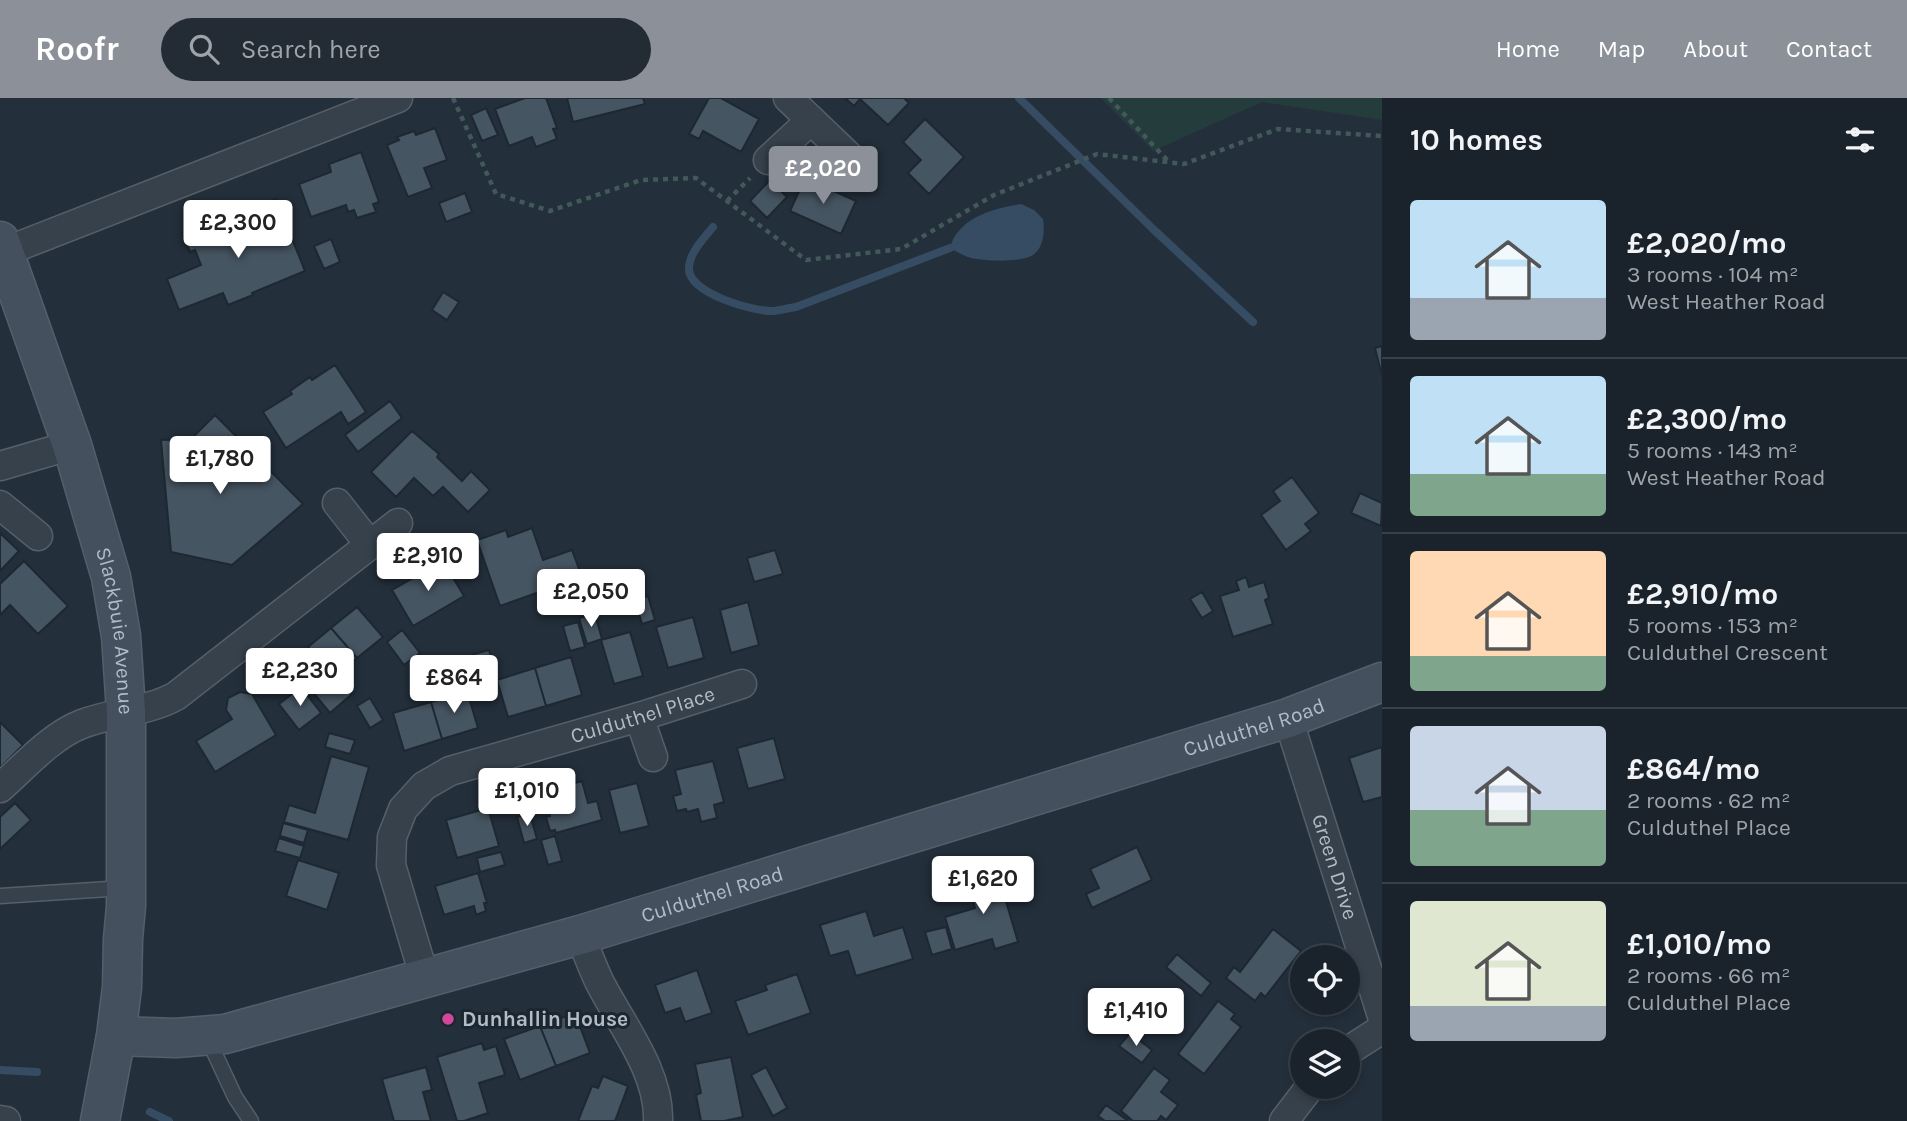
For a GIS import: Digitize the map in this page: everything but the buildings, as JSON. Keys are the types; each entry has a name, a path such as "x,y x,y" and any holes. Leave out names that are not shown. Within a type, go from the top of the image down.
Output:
{"main road":[{"name":"Slackbuie Avenue","path":"2,247 72,445 111,577 121,636 126,711 126,888 122,987 116,1035"},
{"name":"Culduthel Road","path":"116,1035 176,1038 225,1034 425,979 580,935 1288,718 1382,681"},
{"path":"100,1121 116,1035"}],"street":[{"path":"2,247 398,98"},
{"path":"788,98 856,163"},
{"path":"768,160 811,120"},
{"path":"0,466 72,445"},
{"path":"337,503 370,545"},
{"path":"0,505 38,536"},
{"path":"0,788 51,742 80,725 126,711 160,705 176,696 398,523"},
{"name":"Culduthel Place","path":"425,979 391,865 392,837 403,809 424,786 450,771 639,717 742,684"},
{"path":"639,717 653,757"},
{"name":"Green Drive","path":"1288,718 1382,1016"},
{"path":"580,935 598,979 652,1080 658,1121"},
{"path":"1360,1043 1382,1029"},
{"path":"1284,1121 1301,1099"},
{"path":"0,1120 6,1121"}],"lane":[{"path":"0,896 126,888"},
{"path":"206,1035 235,1097 251,1121"}],"path":[{"path":"453,98 496,194 550,211 641,180 696,178 806,260 901,248 994,195 1097,155 1184,164 1278,129 1382,136"},
{"path":"1109,98 1168,162"}],"green space":[{"path":"1101,98 1382,98 1382,120 1262,102 1153,151"}],"water":[{"path":"1021,204 1034,210 1043,219 1043,238 1033,255 1011,260 985,260 968,257 950,248 960,229 968,222 1000,208"}],"waterway":[{"path":"1019,98 1253,322"},
{"path":"713,227 691,258 689,270 692,279 700,287 725,300 765,311 796,307 950,248"},
{"path":"0,1070 37,1072"},
{"path":"150,1112 169,1121"}],"place":[{"name":"Dunhallin House","path":"448,1019"}]}
